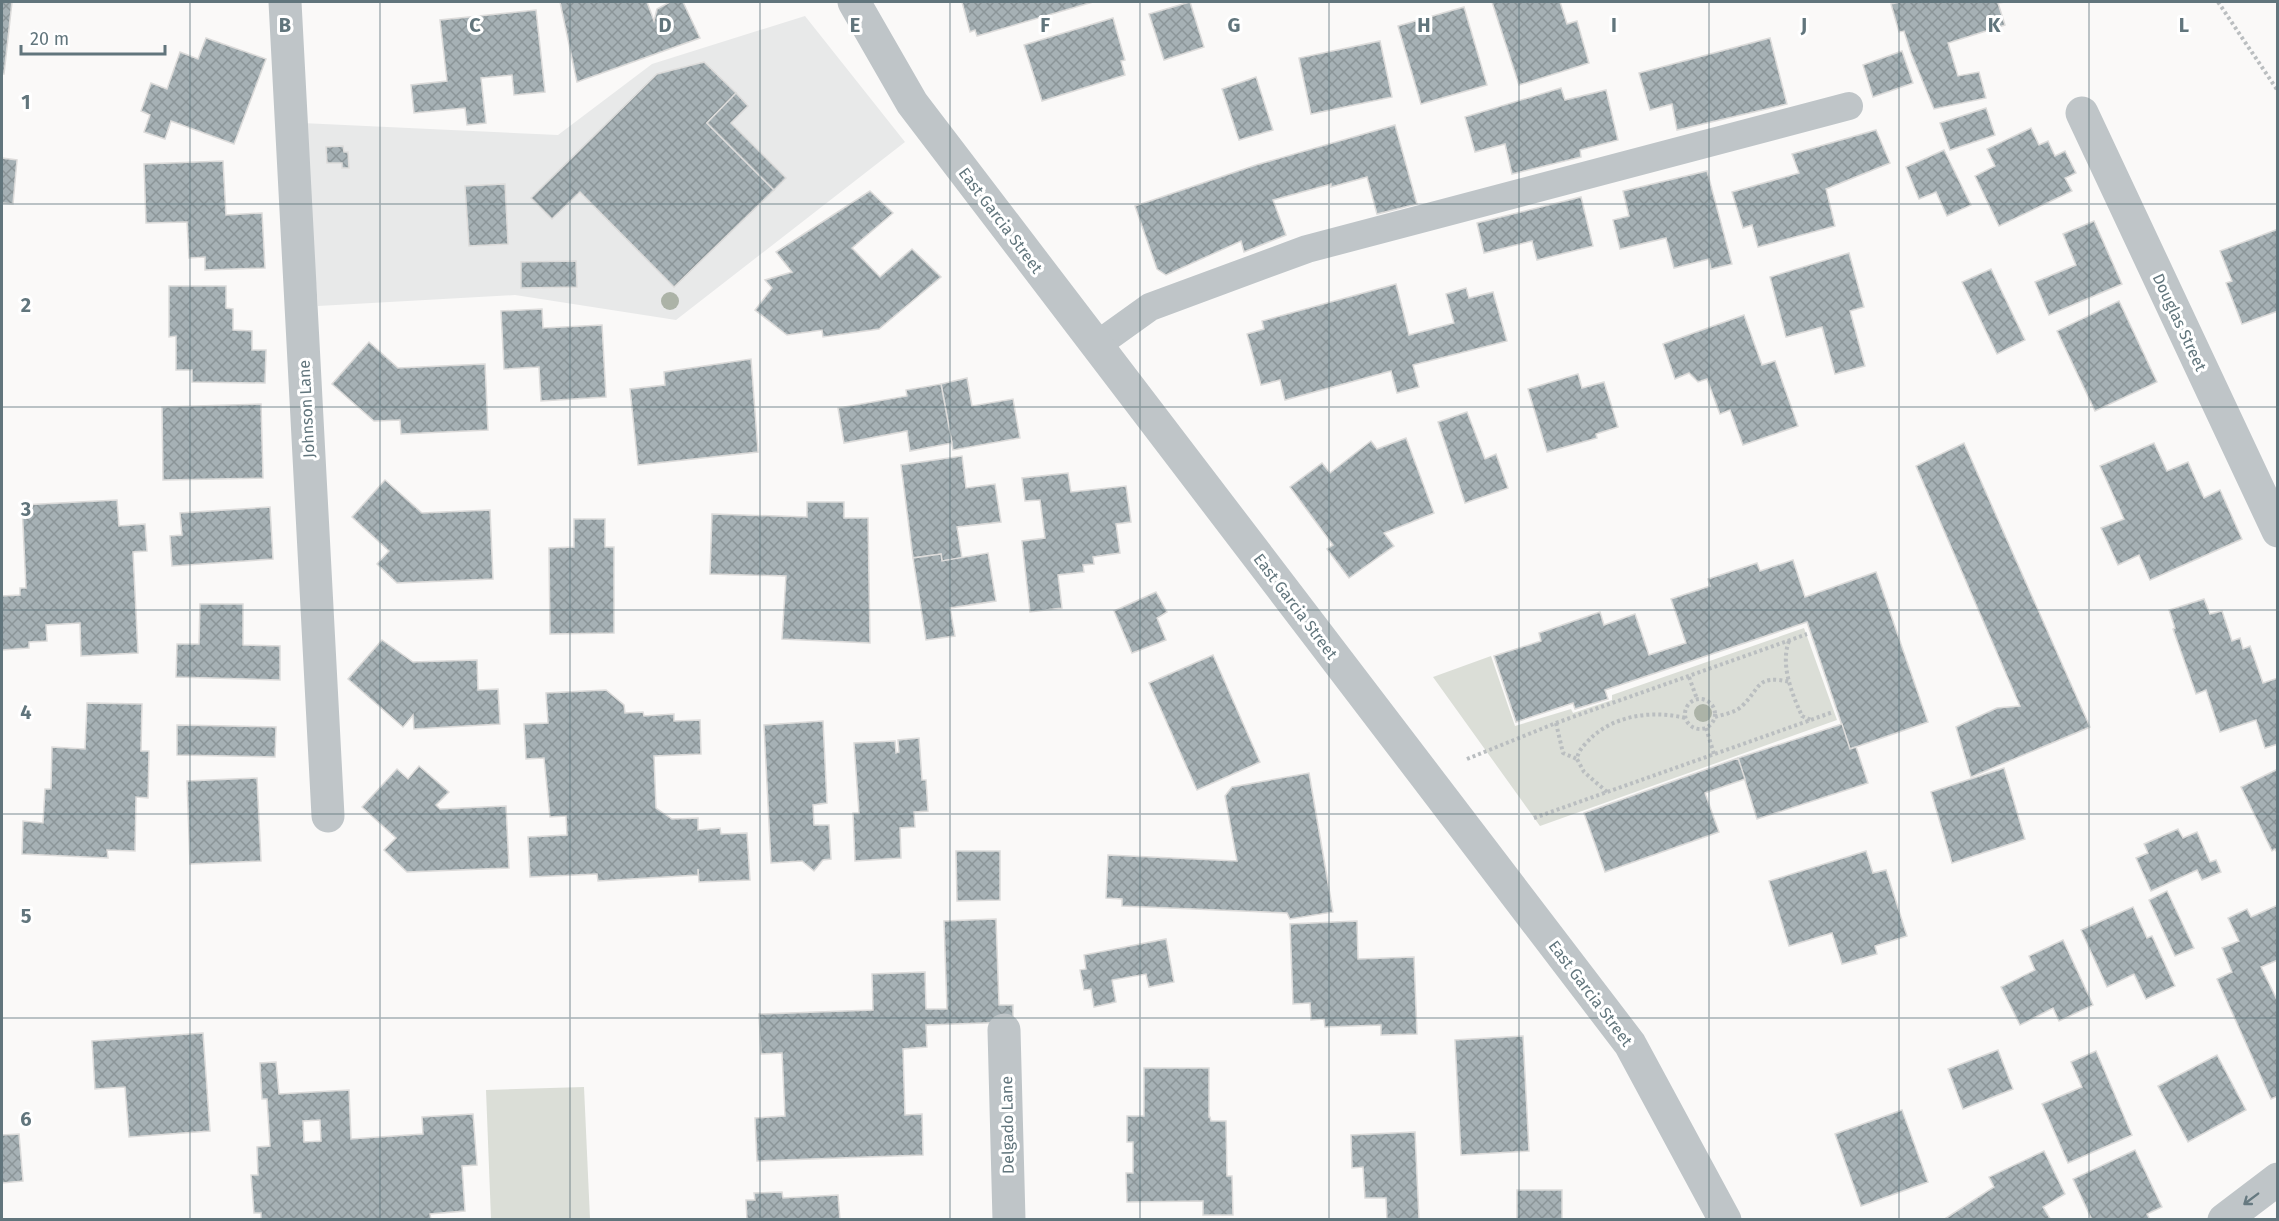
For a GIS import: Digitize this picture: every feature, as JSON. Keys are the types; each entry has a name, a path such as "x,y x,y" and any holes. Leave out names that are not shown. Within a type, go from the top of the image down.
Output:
{"street":[{"name":"Johnson Lane","path":"285,2 328,816"},
{"name":"East Garcia Street","path":"854,2 912,102 1630,1044 1725,1220"},
{"name":"Douglas Street","path":"2082,113 2277,531"},
{"name":"Delgado Lane","path":"1005,1030 1009,1220"},
{"path":"2224,1220 2277,1179"}],"lane":[{"path":"1097,345 1150,307 1307,249 1849,106"}],"path":[{"path":"2218,2 2277,91"},
{"path":"1426,776 1556,723 1807,634"},
{"path":"1789,640 1785,651 1794,699 1802,716 1811,721"},
{"path":"1689,677 1697,699"},
{"path":"1706,728 1715,717 1731,713 1742,706 1758,684 1779,679 1790,682"},
{"path":"1706,728 1690,727 1685,718 1689,704 1697,699 1707,700 1714,707 1715,717"},
{"path":"1534,818 1833,712"},
{"path":"1576,759 1587,742 1603,728 1623,718 1673,715 1685,718"},
{"path":"1556,723 1563,753 1576,759 1584,772 1608,792"},
{"path":"1706,728 1714,754"}],"shaded area":[{"path":"805,16 905,142 676,320 515,295 318,306 302,123 558,135 652,64"},
{"path":"1804,628 1837,720 1540,826 1433,677 1491,656 1515,726 1571,709 1573,713 1612,700 1612,695"},
{"path":"584,1087 590,1219 491,1219 486,1090"}],"building":[{"path":"2,2 12,2 4,74 2,74"},
{"path":"560,2 647,2 654,21 657,9 670,2 683,2 700,38 577,82"},
{"path":"962,2 1093,2 977,36 975,30 970,32"},
{"path":"1190,2 1204,47 1164,60 1149,14"},
{"path":"1492,2 1560,2 1567,24 1577,21 1589,63 1519,85"},
{"path":"1900,2 2005,2 1998,3 2005,25 1948,43 1958,76 1979,72 1986,98 1934,109 1904,31 1899,32 1891,4"},
{"path":"1464,7 1487,85 1421,104 1398,26"},
{"path":"536,10 545,92 514,95 512,75 481,78 486,123 467,125 465,108 414,113 411,85 447,81 440,20"},
{"path":"1113,18 1125,60 1121,61 1125,75 1042,101 1024,45"},
{"path":"206,38 266,59 234,144 171,121 165,139 144,132 150,115 141,111 151,83 167,89 180,52 198,59"},
{"path":"1770,38 1787,104 1677,130 1672,104 1650,110 1639,73"},
{"path":"1380,41 1392,97 1311,114 1299,58"},
{"path":"1902,51 1913,83 1873,97 1863,65"},
{"path":"704,62 736,93 707,123 774,190 674,287 580,192 552,219 531,198 657,74"},
{"path":"1256,77 1273,130 1239,140 1222,89"},
{"path":"1561,88 1565,100 1606,90 1618,140 1580,150 1581,157 1512,174 1505,144 1475,152 1465,117"},
{"path":"736,93 748,106 731,123 786,178 774,190 707,123"},
{"path":"1986,108 1995,135 1950,150 1940,123"},
{"path":"1395,125 1417,204 1377,214 1367,177 1331,187 1331,184 1273,200 1286,235 1244,252 1241,241 1166,275 1157,269 1135,206 1256,165"},
{"path":"2031,128 2039,145 2048,141 2055,156 2065,151 2076,173 2065,178 2072,191 1999,226 1975,176 1995,166 1987,149"},
{"path":"1876,130 1890,163 1826,189 1835,226 1758,247 1752,225 1743,228 1732,192 1799,173 1792,154"},
{"path":"343,146 344,152 348,152 349,168 342,168 342,163 327,163 326,147"},
{"path":"1944,150 1971,205 1947,216 1936,192 1919,199 1906,167"},
{"path":"2,158 17,160 13,204 2,203"},
{"path":"223,161 226,215 262,213 265,268 205,270 205,257 189,258 187,222 146,223 144,164"},
{"path":"1707,171 1732,264 1711,269 1709,259 1674,268 1666,238 1620,249 1613,220 1629,216 1623,191"},
{"path":"505,184 508,244 469,246 465,186"},
{"path":"870,191 893,213 852,248 880,277 912,249 941,277 879,329 823,337 822,330 787,335 755,310 772,288 765,280 792,272 776,252"},
{"path":"1581,197 1593,246 1537,260 1532,241 1484,253 1477,223"},
{"path":"2094,221 2122,284 2049,315 2035,282 2076,265 2063,234"},
{"path":"2278,229 2278,311 2242,324 2226,283 2232,281 2220,251"},
{"path":"1849,253 1864,307 1850,311 1865,366 1835,374 1822,327 1786,337 1770,277"},
{"path":"576,261 577,287 521,288 521,262"},
{"path":"1991,269 2025,340 1997,354 1962,282"},
{"path":"1396,284 1409,335 1454,323 1446,294 1466,288 1469,298 1493,292 1507,341 1413,365 1419,387 1397,393 1391,371 1285,400 1280,380 1261,385 1247,334 1264,329 1262,321"},
{"path":"169,286 226,286 226,308 233,309 233,330 252,331 252,350 266,350 265,383 192,382 192,370 176,370 176,336 169,337"},
{"path":"2119,301 2157,382 2095,411 2057,331"},
{"path":"542,309 543,328 602,325 606,397 541,401 539,367 504,369 501,311"},
{"path":"1744,315 1762,365 1775,361 1798,426 1743,445 1730,410 1720,414 1707,379 1698,382 1689,373 1675,379 1663,344"},
{"path":"369,342 398,368 485,364 488,430 401,434 400,420 374,421 332,384"},
{"path":"751,359 758,452 638,465 630,389 665,385 664,372"},
{"path":"1578,374 1582,388 1604,382 1618,427 1596,434 1597,438 1547,452 1528,389"},
{"path":"967,378 972,406 1013,399 1020,438 953,450 941,384"},
{"path":"941,384 952,443 910,451 907,431 844,443 838,408 907,396 906,390"},
{"path":"261,404 263,478 163,480 162,407"},
{"path":"1467,412 1485,459 1496,454 1508,488 1465,503 1438,422"},
{"path":"1406,438 1434,513 1384,533 1394,546 1349,578 1327,549 1333,545 1290,487 1322,463 1330,473 1371,441 1377,449"},
{"path":"1964,443 2090,727 1971,777 1956,727 1997,708 2020,706 1916,466"},
{"path":"2154,443 2167,471 2188,462 2204,498 2220,490 2242,539 2150,580 2139,555 2118,565 2101,528 2124,519 2100,466"},
{"path":"962,456 966,488 995,484 1001,522 957,527 962,558 942,561 941,554 913,558 901,465"},
{"path":"1068,473 1071,492 1126,486 1131,522 1116,524 1120,553 1093,557 1094,564 1083,565 1084,572 1058,575 1062,608 1030,612 1022,541 1045,538 1040,500 1025,501 1022,478"},
{"path":"385,480 422,513 490,510 493,579 397,583 377,564 389,551 352,517"},
{"path":"117,500 119,526 145,524 147,551 133,552 138,653 81,656 80,623 46,625 47,641 29,642 29,648 2,650 2,596 20,595 20,588 26,588 22,505"},
{"path":"807,502 844,502 844,518 868,518 870,643 782,639 786,576 710,574 712,514 807,517"},
{"path":"270,507 273,559 172,566 170,536 182,535 180,513"},
{"path":"574,519 605,519 605,547 614,547 614,633 550,634 549,548 574,547"},
{"path":"988,553 996,601 950,608 955,636 926,640 913,558 941,554 942,561"},
{"path":"1793,560 1805,597 1876,572 1928,722 1850,749 1807,622 1605,690 1608,699 1575,709 1573,703 1516,722 1494,656 1541,641 1539,633 1600,612 1604,625 1635,614 1649,655 1686,643 1671,599 1710,586 1708,579 1757,563 1760,571"},
{"path":"1156,592 1167,612 1157,618 1166,640 1132,653 1114,611"},
{"path":"2204,599 2210,614 2222,611 2232,641 2240,638 2243,649 2250,646 2263,683 2278,678 2278,744 2265,748 2256,720 2220,732 2206,690 2196,694 2173,629 2175,628 2169,610"},
{"path":"200,604 243,604 243,645 280,646 280,680 176,677 177,644 199,644"},
{"path":"382,640 413,662 477,660 478,690 498,689 500,724 414,729 413,715 403,727 348,679"},
{"path":"1213,655 1260,762 1197,790 1149,683"},
{"path":"606,690 624,705 625,713 643,712 644,716 674,714 674,721 700,720 701,754 654,756 656,808 672,819 698,818 698,830 720,828 721,834 747,833 750,880 699,882 698,869 698,875 598,881 597,874 530,877 528,837 567,835 566,816 550,817 544,758 526,759 524,724 548,723 546,693"},
{"path":"87,703 142,704 141,751 149,751 148,798 136,797 135,851 107,850 108,858 22,854 23,821 43,823 45,789 51,789 52,747 85,749"},
{"path":"823,721 827,803 813,805 814,825 829,825 831,859 823,860 814,871 802,861 771,863 764,725"},
{"path":"1842,724 1850,749 1856,747 1868,783 1757,819 1738,758"},
{"path":"177,725 276,727 275,757 177,755"},
{"path":"919,738 922,780 926,780 928,811 914,812 915,827 900,828 901,858 855,861 853,813 859,813 854,743 895,741 896,753 899,752 898,740"},
{"path":"1738,758 1745,779 1705,793 1719,832 1605,872 1584,813"},
{"path":"419,766 449,792 436,805 440,809 506,806 509,868 407,872 384,850 396,838 362,807 397,769 408,779"},
{"path":"2004,768 2025,839 1952,863 1931,792"},
{"path":"2276,770 2278,772 2278,854 2275,849 2272,851 2241,787"},
{"path":"1309,773 1333,912 1290,919 1287,913 1122,906 1122,899 1106,898 1108,855 1237,861 1225,796 1232,787"},
{"path":"257,778 261,861 190,864 187,781"},
{"path":"2178,829 2183,838 2197,832 2210,862 2216,860 2221,872 2202,880 2197,870 2151,891 2136,858 2148,853 2144,844"},
{"path":"956,851 1000,851 1000,900 957,901"},
{"path":"1866,851 1873,873 1886,870 1907,936 1875,946 1877,954 1842,964 1832,933 1789,946 1769,881"},
{"path":"2167,891 2194,948 2175,956 2149,900"},
{"path":"2278,905 2278,960 2261,967 2278,1002 2278,1096 2271,1099 2217,979 2232,972 2222,948 2239,941 2228,918 2247,909 2251,917"},
{"path":"2133,907 2147,938 2152,936 2175,986 2146,999 2134,974 2107,987 2081,930"},
{"path":"996,919 999,1005 1013,1005 1013,1022 926,1025 927,1047 903,1049 905,1115 922,1114 923,1155 757,1161 755,1118 785,1116 782,1053 761,1054 759,1014 873,1010 872,974 925,972 926,1009 947,1009 944,921"},
{"path":"1357,921 1358,959 1414,957 1417,1034 1381,1035 1381,1025 1325,1027 1324,1019 1311,1020 1310,1003 1293,1004 1290,924"},
{"path":"1166,939 1174,982 1149,987 1146,974 1112,980 1116,1002 1094,1007 1091,989 1084,990 1080,970 1086,969 1084,955"},
{"path":"2063,940 2093,1005 2059,1021 2053,1008 2020,1025 2001,987 2035,970 2029,956"},
{"path":"203,1033 210,1131 129,1137 125,1087 95,1089 92,1041"},
{"path":"1523,1036 1529,1151 1461,1155 1455,1040"},
{"path":"1998,1050 2013,1089 1963,1109 1948,1069"},
{"path":"2096,1051 2132,1135 2068,1163 2042,1104 2082,1087 2071,1062"},
{"path":"2217,1055 2246,1110 2188,1142 2158,1086"},
{"path":"276,1062 279,1094 349,1090 351,1139 423,1134 422,1117 473,1114 477,1165 462,1166 465,1211 430,1214 431,1220 261,1220 261,1213 254,1213 251,1175 258,1175 257,1147 270,1146 267,1099 262,1099 260,1063","holes":["320,1120 321,1141 304,1142 303,1121"]},
{"path":"1144,1068 1209,1068 1209,1117 1211,1121 1226,1121 1227,1176 1232,1176 1233,1215 1203,1215 1203,1201 1127,1202 1126,1173 1133,1173 1133,1142 1127,1142 1127,1116 1144,1116"},
{"path":"1902,1110 1928,1182 1861,1206 1835,1134"},
{"path":"1415,1132 1419,1220 1387,1220 1386,1198 1365,1198 1363,1167 1352,1168 1351,1135"},
{"path":"19,1134 23,1181 2,1183 2,1135"},
{"path":"2135,1150 2162,1207 2147,1214 2150,1220 2092,1220 2073,1179"},
{"path":"2044,1151 2065,1194 2043,1207 2051,1220 1943,1220 1994,1187 1989,1177"},
{"path":"1517,1190 1562,1190 1562,1220 1504,1220 1517,1219"},
{"path":"782,1192 783,1198 838,1195 840,1220 747,1220 746,1200 755,1200 754,1193"}]}
